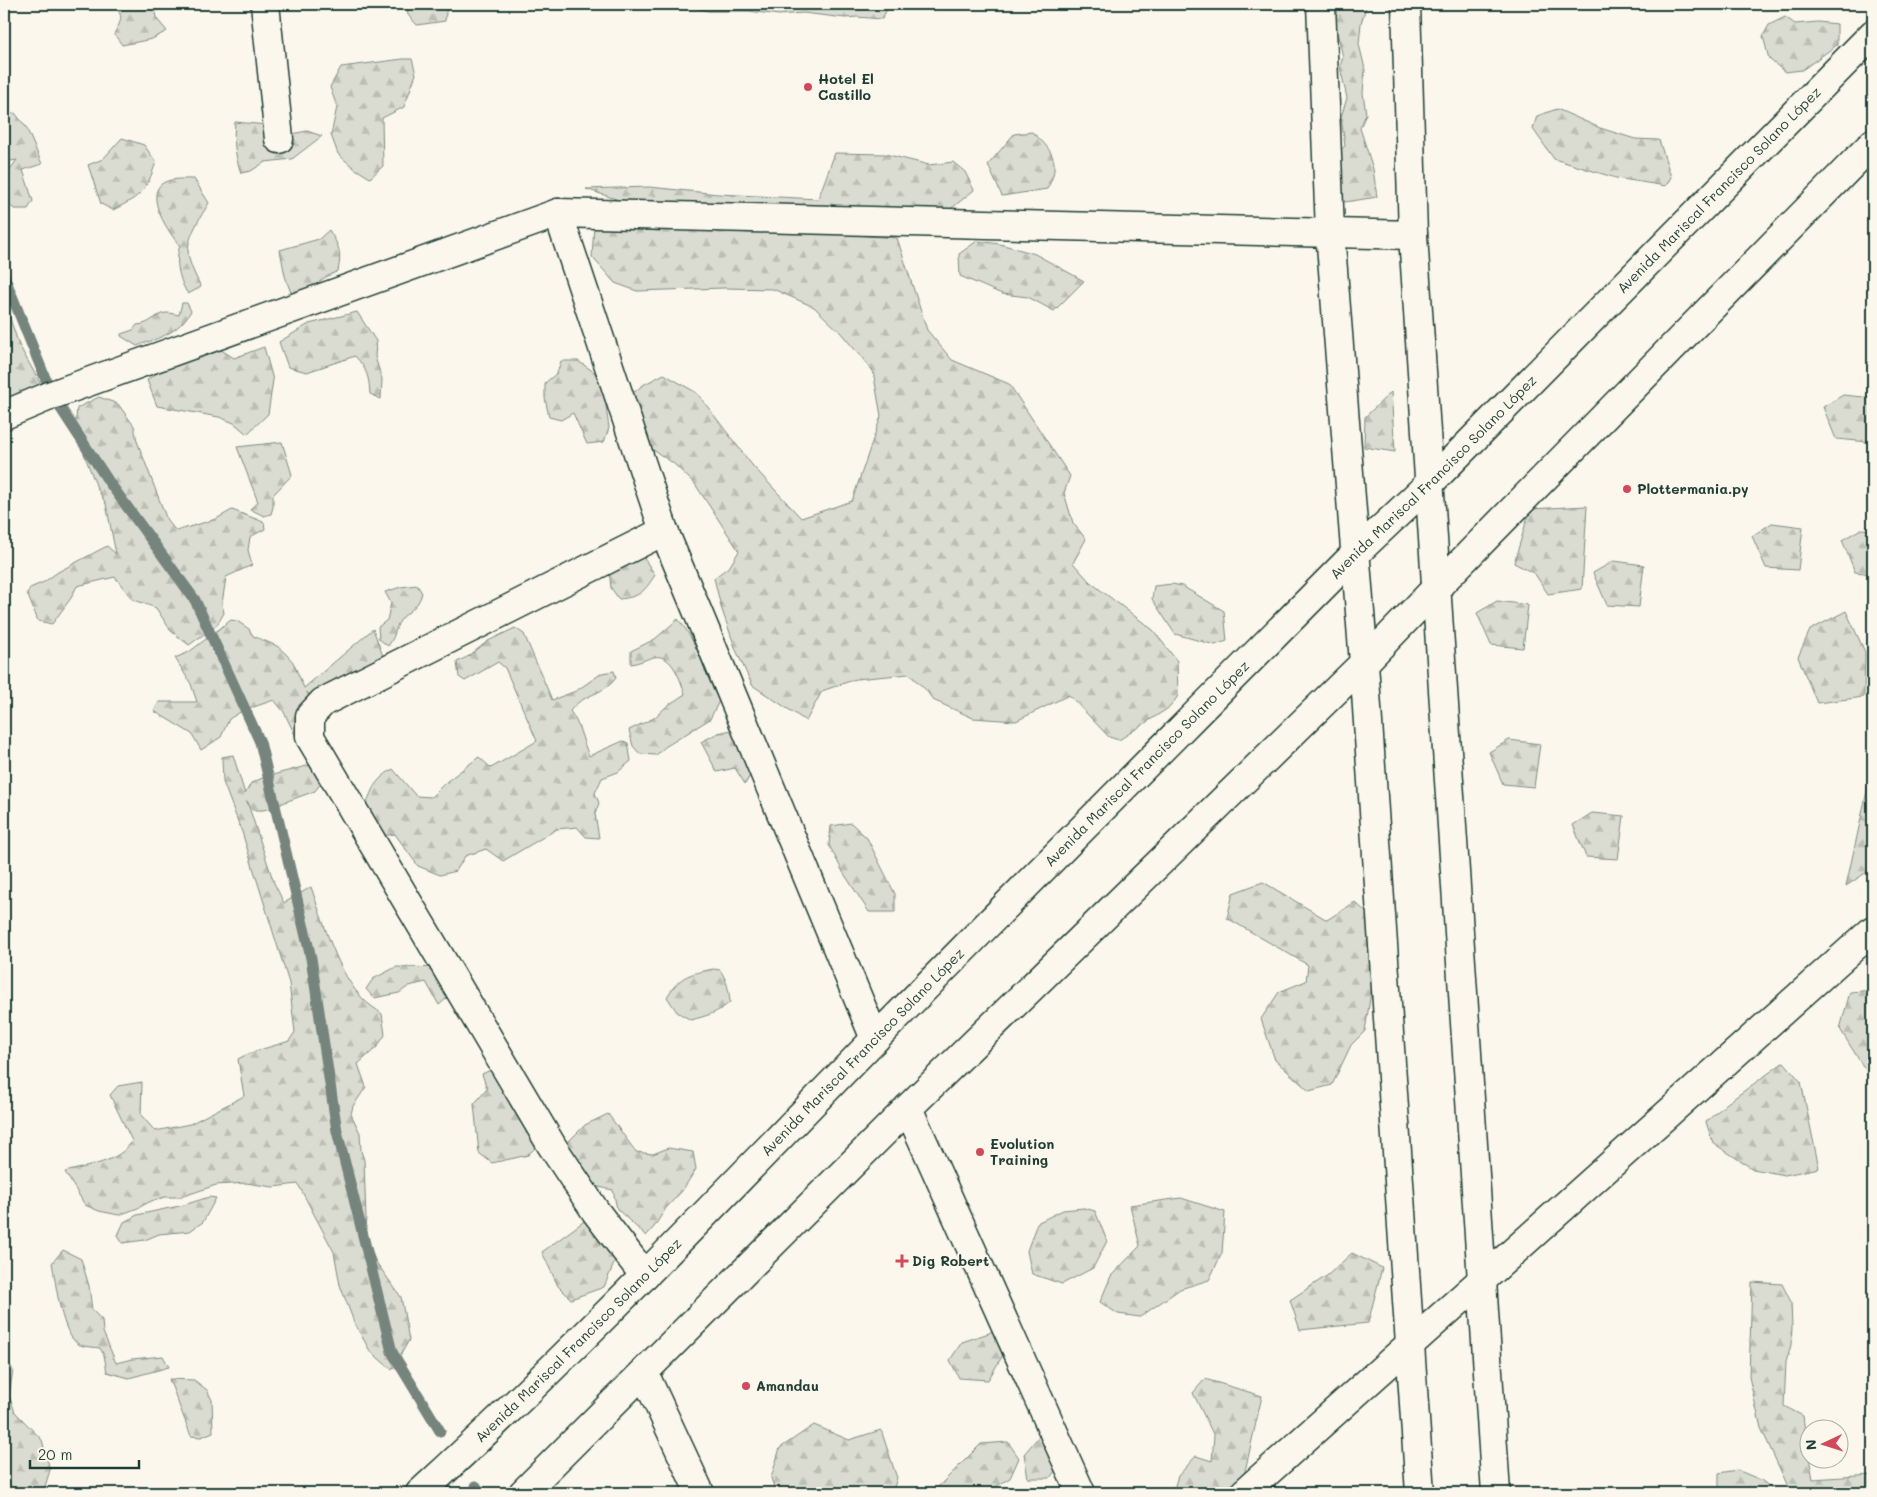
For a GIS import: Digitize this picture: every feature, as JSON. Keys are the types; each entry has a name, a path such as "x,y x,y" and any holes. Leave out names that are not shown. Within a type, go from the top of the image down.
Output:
{"street":[{"path":"265,4 280,139"},
{"path":"1321,4 1330,232 1364,663 1420,1493"},
{"path":"1406,4 1413,234 1496,1493"},
{"name":"Avenida Mariscal Francisco Solano López","path":"420,1493 471,1446 645,1276 875,1039 1356,553 1430,483 1873,34"},
{"path":"524,1493 908,1108 1364,663 1436,587 1873,142"},
{"path":"558,213 664,531 875,1039"},
{"path":"4,415 52,395 558,213 1413,234"},
{"path":"645,1276 591,1205 552,1146 310,737 310,716 322,702 664,531"},
{"path":"1244,1493 1873,930"},
{"path":"908,1108 1082,1493"},
{"path":"644,1373 700,1493"}],"green space":[{"path":"97,4 154,4 156,18 167,31 152,39 122,45 114,34 121,17 118,10 115,6 103,7"},
{"path":"406,4 447,4 445,21 417,25 408,15"},
{"path":"668,4 883,4 887,9 882,19 845,18 803,13 779,15 748,11 708,11 690,6 669,6"},
{"path":"1323,4 1367,4 1361,23 1359,44 1365,69 1363,93 1366,114 1360,128 1373,169 1377,197 1345,202 1319,170 1345,146 1341,117 1347,98 1340,67 1343,57 1335,24"},
{"path":"1785,17 1795,24 1818,22 1837,24 1837,45 1802,70 1785,72 1769,59 1763,36 1769,25"},
{"path":"412,59 416,74 404,107 382,118 383,166 370,178 354,168 338,154 331,135 337,107 330,87 341,67"},
{"path":"1557,109 1600,128 1635,139 1659,140 1671,177 1666,186 1616,178 1554,159 1533,129 1537,116"},
{"path":"15,113 26,127 42,164 23,170 33,201 28,209 14,209 4,199 4,177 17,160 4,162 4,116"},
{"path":"235,122 267,125 292,134 307,131 322,136 292,159 265,162 251,171 241,173 235,148"},
{"path":"1032,132 1045,144 1053,157 1054,172 1047,189 1002,196 988,165 1014,134"},
{"path":"122,138 144,145 156,162 149,180 141,192 130,201 113,210 101,204 88,165 103,159"},
{"path":"835,153 885,154 929,165 953,162 965,172 974,190 947,212 786,224 854,235 897,238 927,330 952,360 1009,384 1070,476 1064,493 1073,523 1086,539 1073,563 1090,582 1153,630 1177,661 1178,696 1170,707 1119,740 1109,737 1069,695 1016,721 973,718 933,700 926,690 909,674 856,679 822,691 806,721 752,685 736,650 721,607 714,578 730,566 739,551 695,484 673,463 612,423 627,398 643,385 664,374 697,393 752,465 801,518 852,501 881,416 873,371 840,332 814,307 773,289 724,288 637,291 615,283 592,257 594,226 658,231 690,228 646,209 586,189 649,187 718,194 818,199"},
{"path":"194,179 209,203 193,232 188,250 191,264 201,287 188,294 179,271 178,252 180,246 160,215 156,197 158,189 166,181"},
{"path":"329,230 339,249 338,271 324,278 305,294 291,293 285,276 280,250 319,239"},
{"path":"977,241 1000,244 1035,254 1084,281 1054,311 1028,297 1002,294 960,276 959,254"},
{"path":"4,301 19,345 44,390 4,407"},
{"path":"182,303 187,303 191,311 180,325 168,334 137,346 121,336 121,334 133,330 137,325 146,323 159,315 168,313 179,315"},
{"path":"357,312 376,341 375,357 382,379 381,399 370,394 367,374 355,356 307,372 288,367 279,342 309,324"},
{"path":"264,347 273,380 268,414 247,434 234,423 219,417 157,406 147,380 181,356 218,348 234,358"},
{"path":"561,361 578,361 594,372 603,385 609,428 604,442 587,444 573,413 561,420 549,417 545,398 545,383 557,373"},
{"path":"1391,392 1395,452 1364,447 1365,417"},
{"path":"1843,395 1873,398 1869,442 1836,439 1823,407"},
{"path":"99,397 118,404 134,426 137,441 167,520 176,531 216,519 232,510 264,522 265,529 250,537 248,550 252,565 226,577 222,604 224,613 217,625 189,645 171,631 156,608 132,599 115,577 77,586 71,598 52,624 38,621 27,593 30,588 107,546 116,554 106,504 97,488 75,430 77,408"},
{"path":"282,442 292,475 273,495 271,514 264,516 250,509 258,502 237,447"},
{"path":"1587,506 1582,589 1548,594 1535,574 1514,563 1530,509"},
{"path":"1772,523 1803,527 1798,570 1766,568 1752,536"},
{"path":"1861,529 1873,530 1873,574 1855,572 1842,540"},
{"path":"642,555 655,575 641,593 619,599 611,588 609,569"},
{"path":"1614,561 1644,565 1639,607 1607,605 1593,573"},
{"path":"1172,584 1182,586 1224,611 1227,641 1215,645 1175,634 1152,599 1154,586"},
{"path":"417,585 422,593 420,599 398,624 388,646 379,639 378,627 387,620 391,603 385,592"},
{"path":"1497,601 1528,605 1523,648 1491,645 1477,613"},
{"path":"1846,611 1865,652 1864,697 1817,703 1798,657 1810,630"},
{"path":"678,619 696,648 719,701 710,719 665,747 656,755 640,754 633,746 629,730 654,718 667,706 685,694 675,669 666,659 654,657 631,664 631,651 655,639"},
{"path":"231,620 237,621 249,629 253,636 277,646 286,654 293,662 304,688 373,629 390,675 321,716 307,692 313,705 316,759 307,760 284,712 274,700 242,711 229,719 221,737 201,750 192,734 154,711 159,702 197,702 191,684 175,658 189,652"},
{"path":"515,628 524,634 552,700 576,691 602,673 614,671 616,678 611,684 580,701 570,711 579,727 589,756 623,741 628,743 631,761 618,772 602,778 595,793 599,803 595,814 599,838 586,837 577,827 557,829 503,861 486,849 465,856 456,871 440,875 418,866 395,834 382,836 362,813 373,788 380,779 393,769 416,796 431,797 446,782 479,757 491,768 537,741 505,668 498,662 465,681 459,677 457,662 469,656 488,641"},
{"path":"745,727 764,753 745,784 735,768 717,772 701,742 718,733"},
{"path":"1509,740 1540,744 1534,787 1503,784 1489,752"},
{"path":"233,755 245,794 251,783 265,777 314,764 324,779 315,791 275,807 252,810 247,801 274,883 284,903 311,887 332,947 346,977 364,1000 382,1014 385,1035 377,1047 358,1064 366,1087 353,1106 351,1114 360,1133 361,1151 364,1160 366,1220 363,1233 376,1262 401,1297 409,1340 392,1370 370,1351 354,1322 340,1285 334,1252 298,1184 273,1187 246,1183 216,1185 181,1197 165,1197 151,1201 119,1215 99,1211 85,1205 65,1172 93,1165 120,1154 132,1141 110,1095 118,1086 142,1082 141,1115 155,1131 190,1124 244,1096 238,1059 289,1041 295,1032 289,983 242,832 223,782 222,757"},
{"path":"1873,764 1873,868 1846,886"},
{"path":"1592,813 1624,816 1618,859 1586,857 1573,825"},
{"path":"851,823 867,838 895,894 895,912 869,912 843,872 829,845 831,826"},
{"path":"1263,882 1327,920 1355,902 1381,926 1365,1031 1351,1045 1332,1085 1309,1091 1275,1060 1261,1019 1279,992 1306,981 1308,965 1227,918 1233,893"},
{"path":"396,967 455,968 461,986 439,1005 426,982 409,986 399,993 374,998 366,989 373,979"},
{"path":"713,969 720,970 728,989 730,1002 716,1011 691,1020 677,1012 667,997 676,984 692,974"},
{"path":"1873,990 1873,1076 1864,1068 1840,1029 1850,992"},
{"path":"513,1060 538,1145 528,1155 492,1163 479,1153 474,1104 487,1089 482,1074"},
{"path":"1784,1062 1801,1082 1819,1168 1785,1175 1753,1169 1713,1143 1706,1122 1726,1104"},
{"path":"608,1114 636,1152 653,1154 668,1148 693,1152 696,1169 682,1191 666,1208 646,1236 617,1209 613,1190 580,1183 559,1151 585,1125"},
{"path":"209,1197 216,1198 203,1222 190,1231 159,1234 145,1240 122,1243 118,1235 124,1222 137,1215 184,1205"},
{"path":"1181,1198 1225,1212 1222,1253 1209,1280 1180,1289 1140,1317 1118,1314 1100,1302 1111,1276 1140,1246 1130,1205"},
{"path":"1084,1208 1095,1211 1107,1241 1093,1268 1062,1284 1032,1274 1027,1251 1037,1223 1063,1210"},
{"path":"587,1219 618,1254 604,1287 571,1299 558,1286 542,1252"},
{"path":"63,1250 81,1259 89,1286 92,1310 102,1320 103,1332 116,1363 132,1359 163,1356 169,1367 129,1378 107,1372 104,1355 100,1348 80,1345 74,1340 68,1331 60,1308 52,1263"},
{"path":"1352,1253 1382,1268 1368,1323 1300,1330 1290,1300 1328,1275"},
{"path":"1752,1282 1782,1284 1791,1302 1792,1327 1791,1345 1786,1362 1784,1406 1803,1416 1804,1420 1800,1420 1800,1470 1811,1470 1813,1479 1872,1475 1873,1493 1791,1493 1761,1428 1749,1377"},
{"path":"1000,1326 1006,1350 988,1380 959,1378 950,1360 962,1342 989,1333"},
{"path":"4,1356 13,1370 9,1396 15,1412 42,1440 50,1470 43,1493 4,1493"},
{"path":"169,1379 194,1380 207,1390 212,1400 213,1432 201,1437 191,1436"},
{"path":"1205,1379 1262,1396 1240,1493 1171,1493 1178,1476 1196,1456 1212,1461 1214,1436 1193,1393"},
{"path":"814,1425 849,1440 881,1430 897,1478 892,1493 776,1493 771,1478 780,1448"},
{"path":"1040,1435 1057,1438 1061,1462 1050,1478 1028,1478 1024,1454"},
{"path":"1008,1442 1019,1458 1010,1478 992,1489 991,1493 935,1493 934,1491 981,1444"},
{"path":"1737,1470 1761,1480 1777,1493 1719,1493 1719,1473"}],"waterway":[{"path":"4,276 52,395 109,482 195,600 260,742 311,958 337,1131 392,1352 440,1431"},
{"path":"476,1486 479,1491"}],"place":[{"name":"Hotel El Castillo","path":"808,87"},
{"name":"Plottermania.py","path":"1627,489"},
{"name":"Evolution Training","path":"980,1152"},
{"name":"Dig Robert","path":"902,1261"},
{"name":"Amandau","path":"746,1386"}]}
